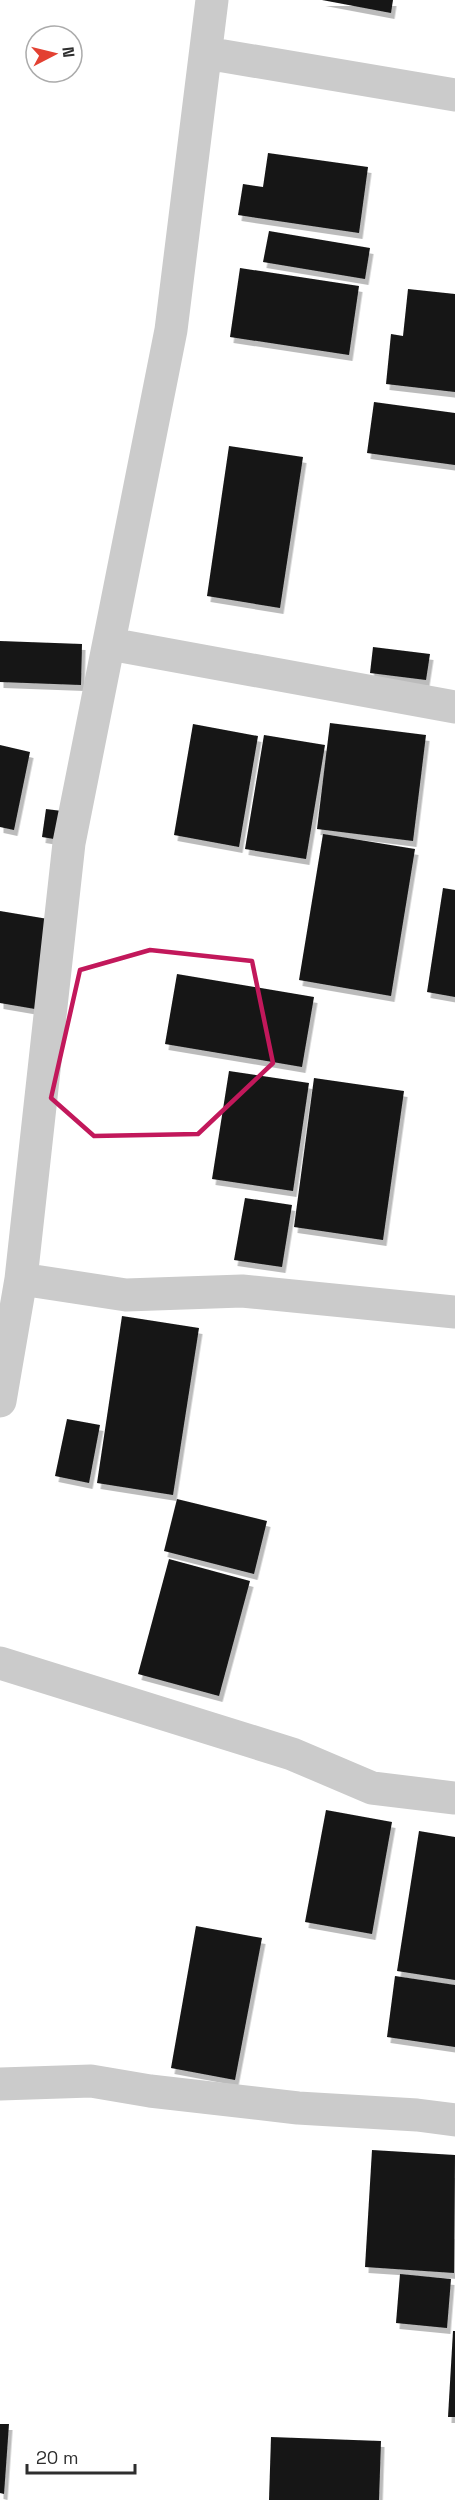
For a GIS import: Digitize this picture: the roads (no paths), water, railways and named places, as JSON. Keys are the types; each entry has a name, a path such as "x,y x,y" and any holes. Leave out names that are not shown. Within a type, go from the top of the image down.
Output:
{"street":[{"path":"0,1401 21,1279 69,843 171,330 213,0"},
{"path":"206,53 455,95"},
{"path":"110,644 455,707"},
{"path":"21,1279 126,1295 243,1291 455,1312"},
{"path":"0,1663 292,1754 372,1788 455,1798"},
{"path":"0,2084 92,2081 287,2106 417,2115 455,2120"}]}
